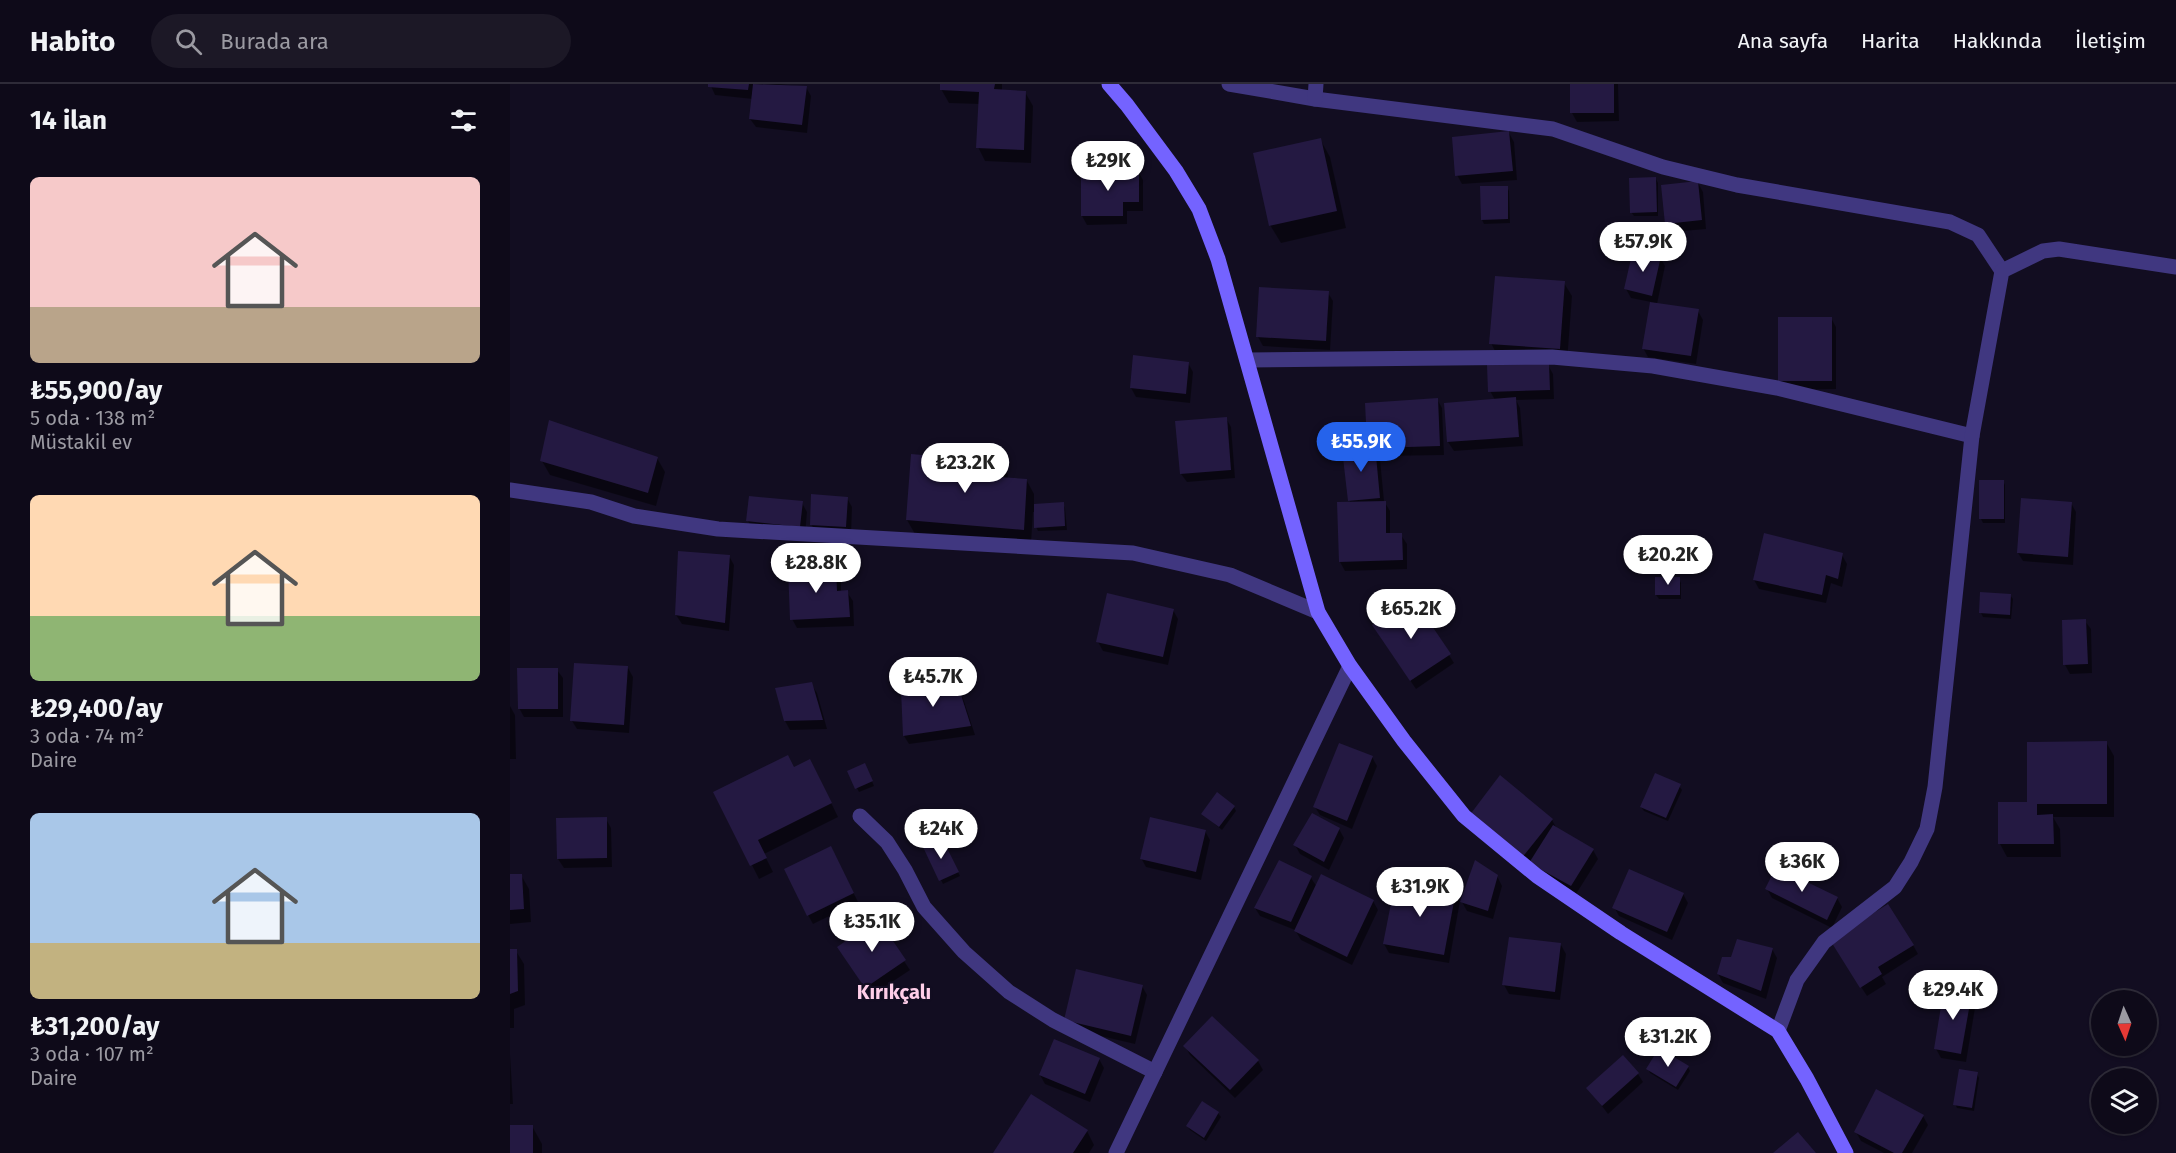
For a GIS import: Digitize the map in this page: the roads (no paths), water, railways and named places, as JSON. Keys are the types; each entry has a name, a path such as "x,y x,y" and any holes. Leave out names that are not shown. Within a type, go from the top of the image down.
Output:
{"street":[{"path":"1109,84 1156,142 1199,209 1218,259 1318,612 1350,666 1404,741 1464,816 1537,876 1621,933 1778,1031 1808,1079 1846,1153"},
{"path":"1229,84 1315,92 1553,129 1663,167 1726,182 1950,222 1978,235 2002,271 1972,436 1935,787 1927,829 1911,862 1895,887 1824,942 1797,980 1778,1031"},
{"path":"2002,271 2043,251 2059,249 2176,267"},
{"path":"1247,360 1552,357 1653,366 1777,388 1972,436"},
{"path":"510,490 591,502 634,516 718,529 1133,553 1230,575 1318,612"},
{"path":"1116,1153 1350,666"},
{"path":"860,816 887,842 905,870 924,908 964,952 1009,992 1053,1020 1155,1072"}],"district":[{"name":"Kırıkçalı","path":"894,992"}]}
